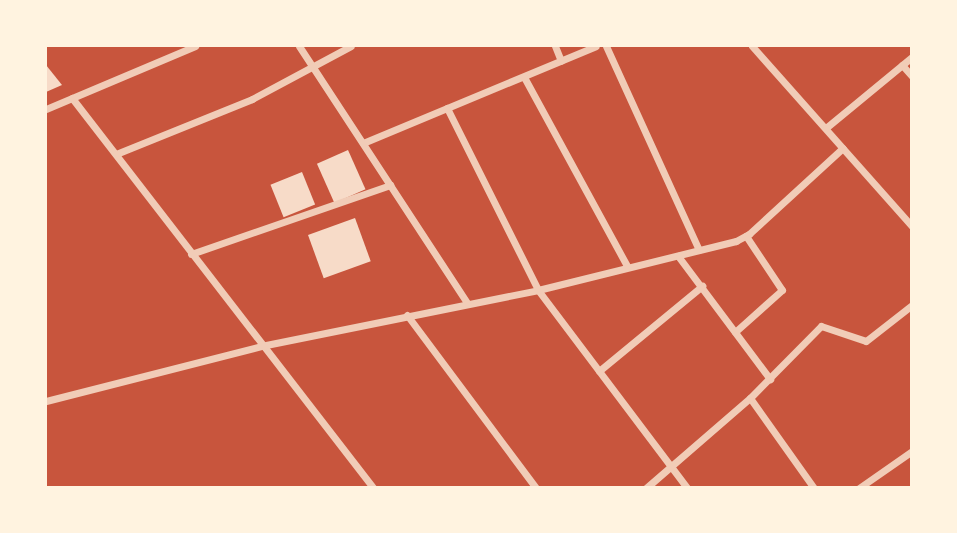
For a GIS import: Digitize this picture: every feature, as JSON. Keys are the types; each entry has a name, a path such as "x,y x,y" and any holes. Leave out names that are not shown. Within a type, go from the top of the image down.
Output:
{"street":[{"path":"46,109 195,46"},
{"path":"299,46 467,303"},
{"path":"116,154 237,106 312,64 351,46"},
{"path":"555,46 561,61"},
{"path":"363,143 596,46"},
{"path":"606,46 699,250"},
{"path":"752,46 827,127 912,226"},
{"path":"827,127 912,57"},
{"path":"902,65 912,76"},
{"path":"524,77 628,266"},
{"path":"72,98 373,488"},
{"path":"447,108 538,290 687,488"},
{"path":"46,401 261,346 538,290 678,256 746,236 843,148"},
{"path":"191,254 390,185"},
{"path":"735,332 782,290 746,236"},
{"path":"678,256 770,379"},
{"path":"599,371 702,286"},
{"path":"646,488 669,464 750,398 821,326 866,341 912,305"},
{"path":"407,315 536,488"},
{"path":"750,398 814,488"},
{"path":"859,488 912,451"}],"building":[{"path":"46,65 62,85 46,92"},
{"path":"348,150 365,189 334,203 317,164"},
{"path":"302,172 315,204 284,217 270,185"},
{"path":"355,218 371,261 324,278 308,235"}]}
